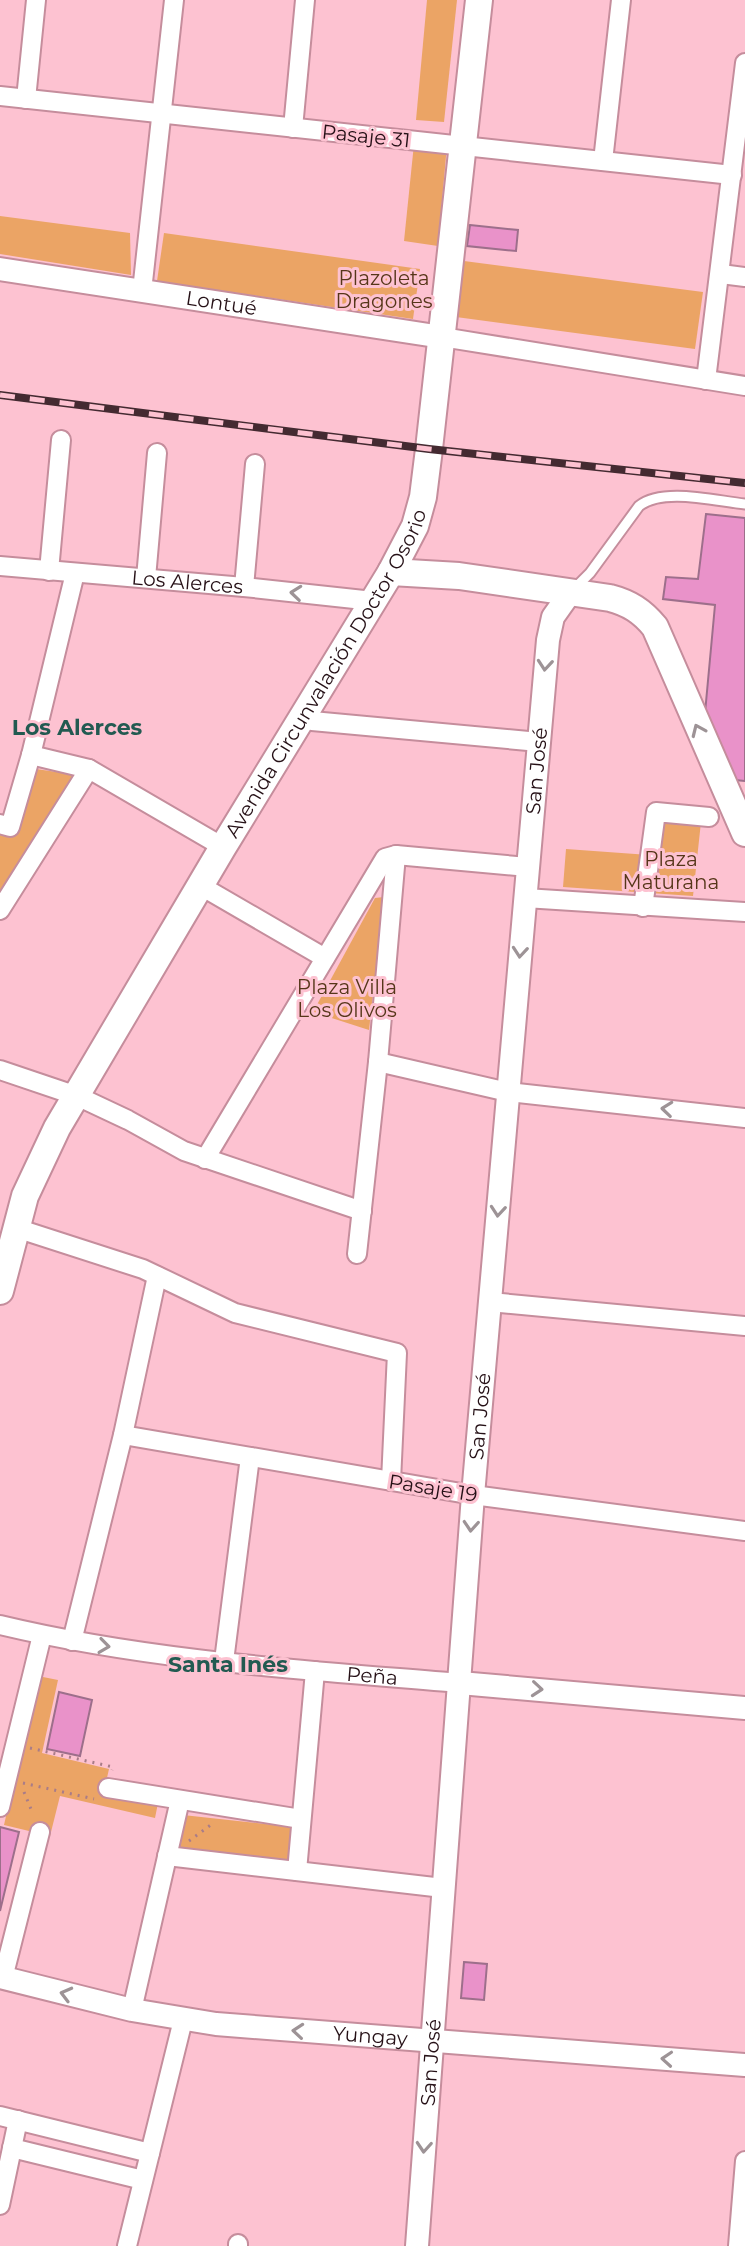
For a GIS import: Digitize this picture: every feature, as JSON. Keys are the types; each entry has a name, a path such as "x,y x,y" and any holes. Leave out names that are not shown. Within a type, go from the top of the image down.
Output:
{"main road":[{"name":"Avenida Circunvalación Doctor Osorio","path":"0,1291 16,1228 36,1170 223,847 391,572 415,526 423,497 479,0"},
{"path":"415,526 425,556 433,564 459,576"},
{"path":"391,572 459,576 624,602 648,618 660,638 728,807 745,833"}],"street":[{"path":"26,99 36,0"},
{"path":"142,291 174,0"},
{"path":"293,128 305,0"},
{"path":"603,161 621,0"},
{"path":"706,380 732,175 740,151 745,63"},
{"name":"Pasaje 31","path":"0,96 732,175"},
{"name":"Lontué","path":"0,269 442,337"},
{"path":"721,274 745,277"},
{"path":"442,337 745,386"},
{"path":"49,571 61,440"},
{"path":"146,578 157,453"},
{"path":"244,587 255,464"},
{"name":"Los Alerces","path":"0,566 373,601"},
{"path":"5,826 31,755 75,573"},
{"name":"San José","path":"417,2246 473,1495 548,640 553,617 570,593"},
{"path":"303,718 539,742"},
{"path":"31,755 89,769 223,847"},
{"path":"0,910 89,769"},
{"path":"643,907 656,812 728,807"},
{"path":"357,1254 396,855"},
{"path":"205,1159 385,858 396,855 528,867"},
{"path":"201,886 325,958"},
{"path":"525,898 745,912"},
{"path":"378,1062 508,1092 745,1118"},
{"path":"0,1070 77,1096 128,1120 164,1142 205,1159 362,1211"},
{"path":"16,1228 143,1269 215,1305 252,1319 397,1353 391,1481"},
{"path":"72,1641 123,1435 157,1276"},
{"path":"490,1302 745,1326"},
{"name":"Pasaje 19","path":"123,1435 473,1495 745,1531"},
{"path":"224,1661 250,1457"},
{"name":"Peña","path":"0,1625 72,1641 224,1661 745,1708"},
{"path":"0,1807 42,1635"},
{"path":"297,1871 315,1671"},
{"path":"108,1788 301,1819"},
{"path":"132,2010 180,1800"},
{"path":"2,1977 40,1832"},
{"path":"167,1856 443,1888"},
{"name":"Yungay","path":"2,1977 183,2020 745,2065"},
{"path":"127,2246 183,2020"},
{"path":"0,2201 12,2148 9,2118 150,2153"},
{"path":"12,2148 143,2180"},
{"path":"738,2246 745,2161"}],"lane":[{"path":"570,593 590,573 639,506 648,499 671,496 745,504"}],"path":[{"path":"15,1744 113,1767 105,1802 20,1782 40,1832"},
{"path":"167,1856 235,1808"}],"green space":[{"path":"427,0 457,0 444,122 416,120"},
{"path":"414,144 447,145 438,246 404,241"},
{"path":"0,216 130,233 131,275 0,254"},
{"name":"Plazoleta Dragones","path":"164,233 420,269 413,319 157,281"},
{"path":"464,261 703,292 695,349 456,317"},
{"path":"36,769 77,775 0,899 0,835 10,837"},
{"name":"Plaza Maturana","path":"654,818 701,822 693,896 563,887 566,849 649,855"},
{"name":"Plaza Villa Los Olivos","path":"384,897 369,1030 313,1012 375,898"},
{"path":"38,1676 58,1680 42,1753 109,1769 104,1791 158,1803 155,1818 60,1796 50,1836 4,1825"},
{"path":"183,1815 293,1827 289,1862 179,1849"}],"building":[{"path":"470,225 518,230 516,251 467,246"},
{"path":"706,514 745,518 745,781 735,780 705,713 715,605 663,599 666,577 698,579"},
{"path":"59,1692 92,1700 80,1756 47,1749"},
{"path":"0,1827 19,1832 0,1911"},
{"path":"464,1962 487,1964 484,2000 461,1998"}],"railway":[{"path":"0,395 429,449 745,483"}],"district":[{"name":"Los Alerces","path":"77,727"},
{"name":"Santa Inés","path":"228,1664"}]}
